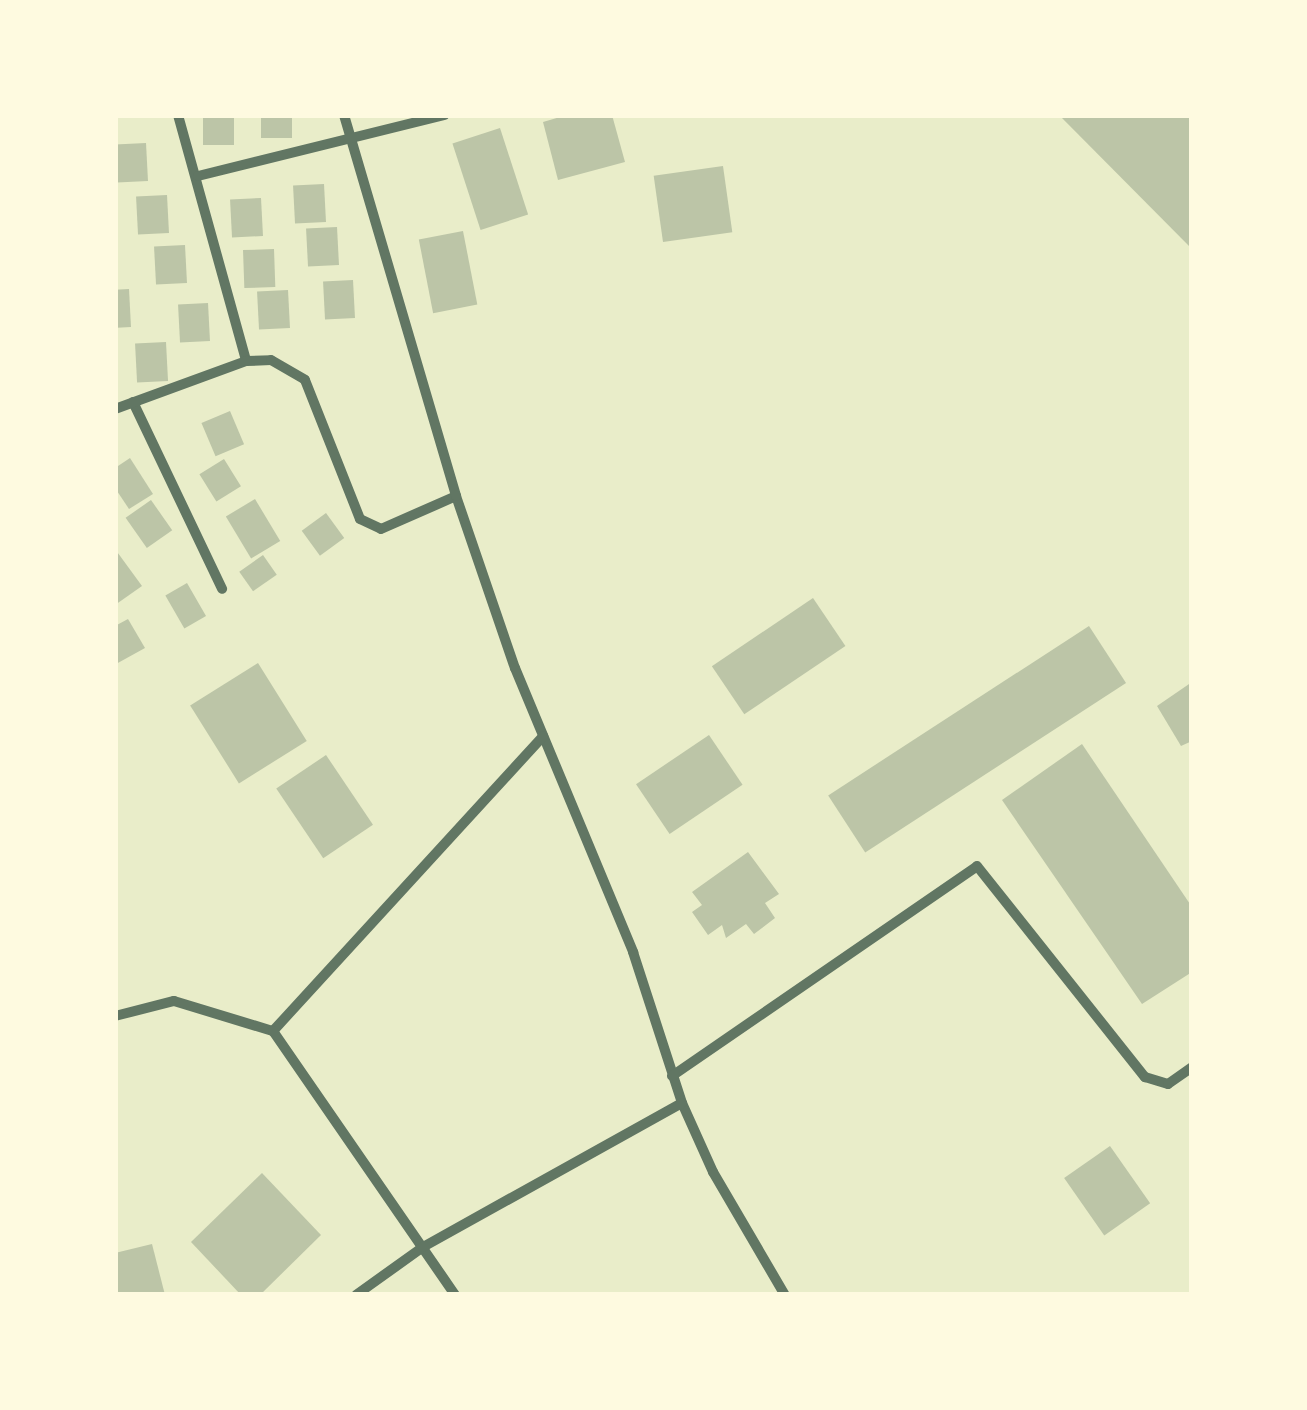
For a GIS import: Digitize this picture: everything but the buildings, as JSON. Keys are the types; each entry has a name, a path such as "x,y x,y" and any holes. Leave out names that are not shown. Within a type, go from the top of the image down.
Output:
{"street":[{"path":"178,115 198,176 246,361"},
{"path":"344,115 456,496 544,736 634,952 682,1103 713,1172 785,1295"},
{"path":"198,176 445,115"},
{"path":"124,405 246,361 272,360 305,380 360,519 372,528 456,496"},
{"path":"115,390 222,589"},
{"path":"273,1031 544,736"},
{"path":"672,1076 977,866 1145,1077 1168,1084 1192,1067"},
{"path":"115,1016 174,1001 273,1031 455,1295"},
{"path":"356,1295 422,1247 682,1103"}]}
